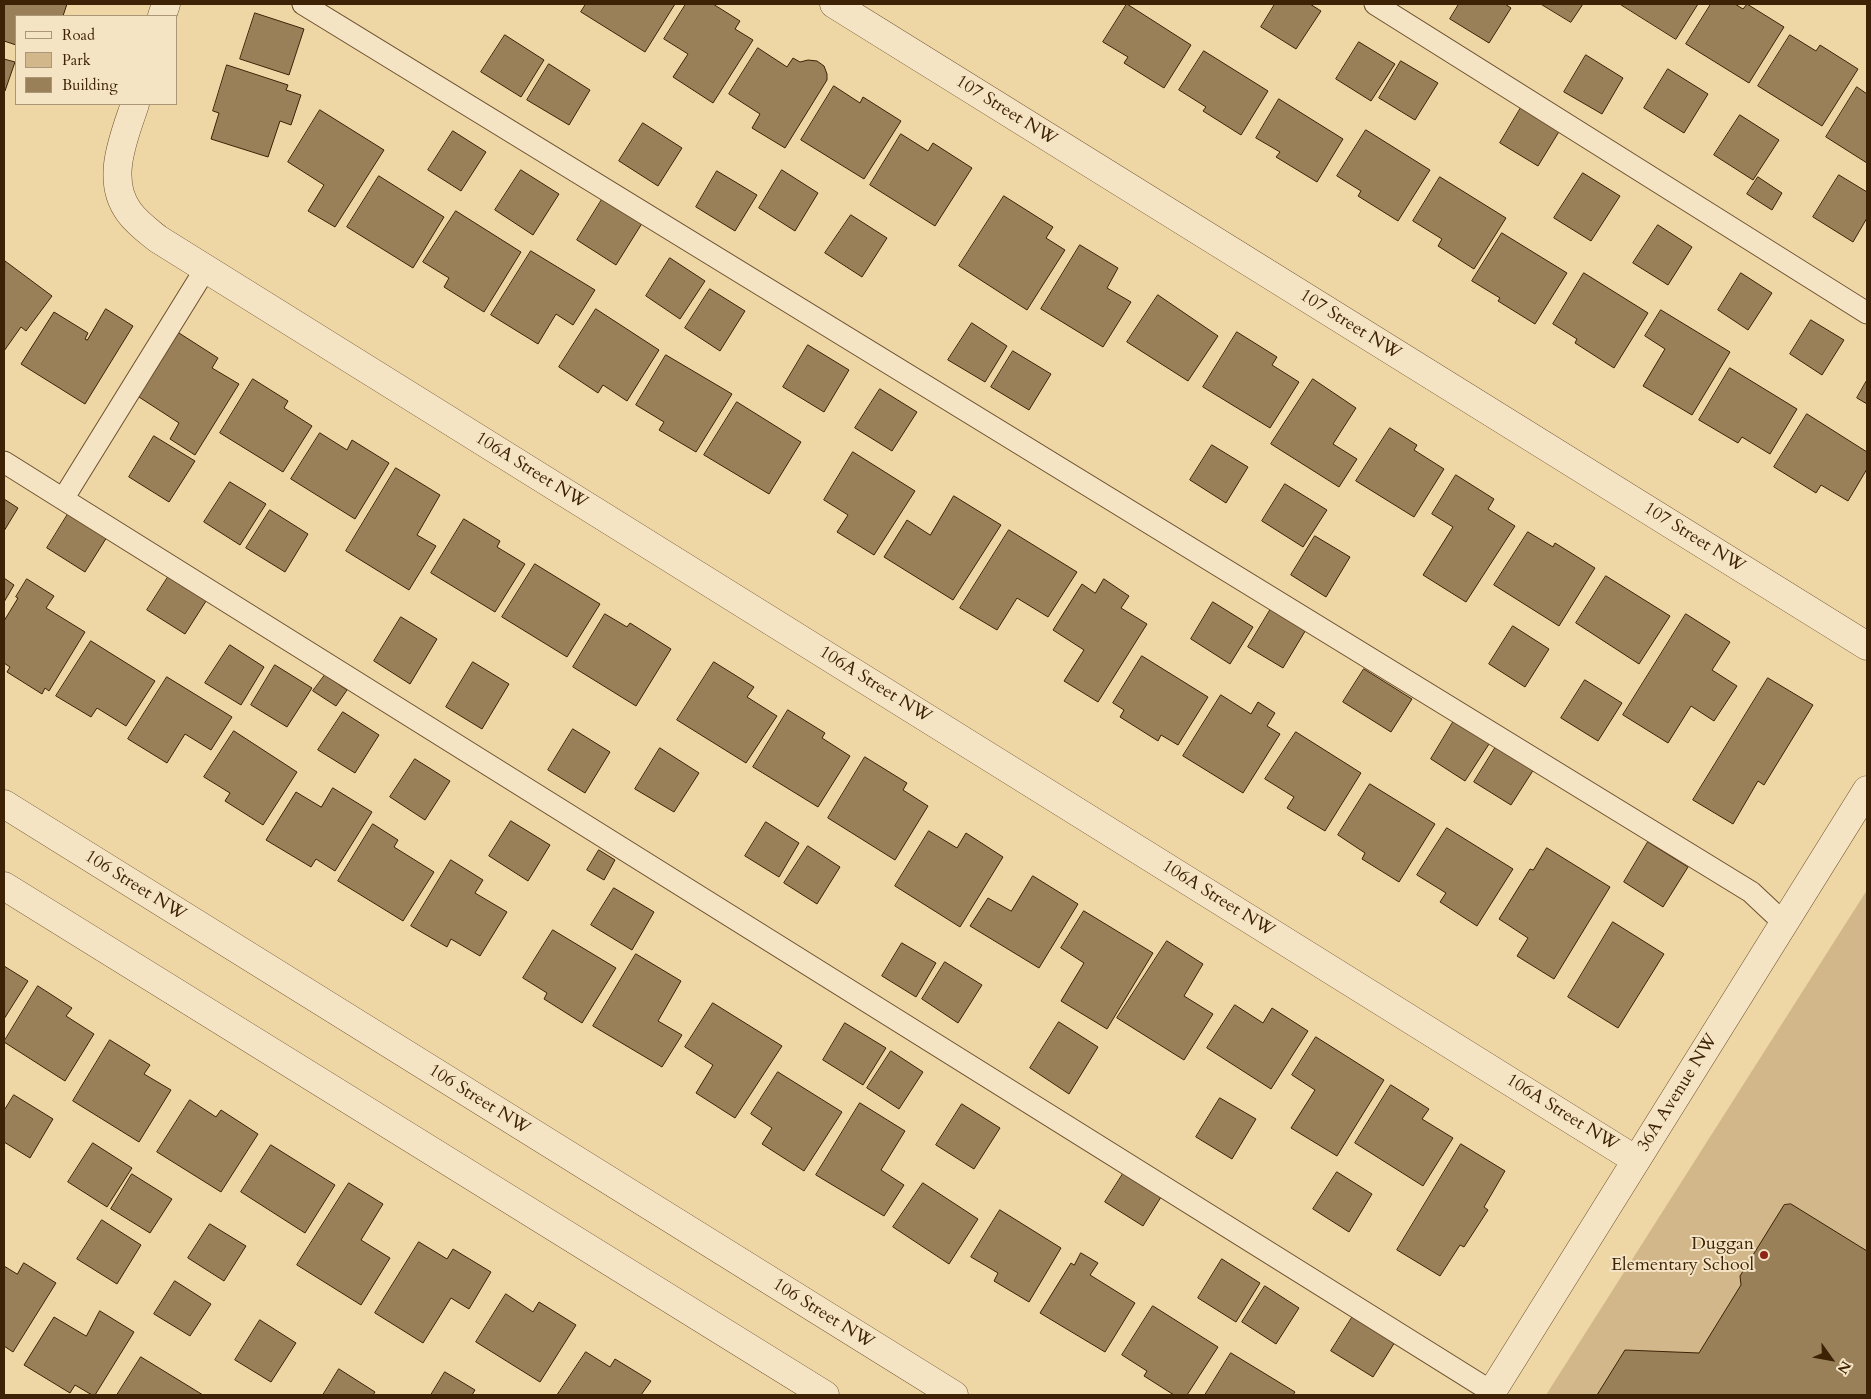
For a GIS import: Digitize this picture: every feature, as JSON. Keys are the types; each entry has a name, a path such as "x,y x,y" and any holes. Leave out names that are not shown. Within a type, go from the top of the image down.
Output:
{"street":[{"name":"107 Street NW","path":"834,4 1867,646"},
{"name":"106A Street NW","path":"135,105 118,164 118,184 122,200 130,213 153,235 1636,1160"},
{"name":"36A Avenue NW","path":"1491,1393 1867,790"},
{"name":"106 Street NW","path":"4,804 954,1395"},
{"path":"4,886 825,1395"}],"lane":[{"path":"303,4 1751,892 1784,923"},
{"path":"1375,4 1867,313"},
{"path":"63,499 206,268"},
{"path":"4,462 1491,1393"}],"green space":[{"name":"Duggan Elementary School","path":"1867,890 1867,1395 1546,1395"}],"building":[{"path":"4,4 67,4 63,15 15,15 15,45 4,41"},
{"path":"586,4 675,4 645,52 581,12"},
{"path":"686,4 713,4 740,21 735,29 753,40 713,103 673,77 688,54 664,39"},
{"path":"1127,4 1191,45 1164,88 1124,63 1128,57 1103,42"},
{"path":"1275,4 1310,4 1321,11 1296,49 1261,27"},
{"path":"1459,4 1505,4 1511,8 1489,43 1450,19"},
{"path":"1541,4 1583,4 1571,22"},
{"path":"1620,4 1698,4 1676,39"},
{"path":"1711,4 1735,4 1743,9 1747,4 1784,27 1749,83 1686,44"},
{"path":"255,13 304,29 289,75 240,59"},
{"path":"505,35 544,60 521,97 481,72"},
{"path":"1790,35 1816,51 1820,45 1858,69 1822,126 1758,86"},
{"path":"1359,42 1395,64 1371,101 1336,79"},
{"path":"758,48 787,67 793,58 800,62 808,60 817,61 824,66 827,74 827,80 785,148 752,128 760,114 729,94"},
{"path":"1204,51 1268,91 1241,135 1203,111 1206,107 1179,90"},
{"path":"1586,55 1623,78 1602,114 1564,92"},
{"path":"4,59 15,62 5,91 4,91"},
{"path":"1401,61 1438,83 1415,120 1379,98"},
{"path":"549,64 590,90 569,125 527,100"},
{"path":"227,65 288,85 286,90 301,95 291,125 280,121 268,157 211,139 219,113 213,111"},
{"path":"1668,69 1708,94 1684,133 1644,108"},
{"path":"834,86 860,103 863,97 901,121 864,179 801,140"},
{"path":"1857,87 1867,94 1867,163 1826,137"},
{"path":"1279,99 1343,139 1317,182 1276,157 1280,152 1256,138"},
{"path":"1522,106 1560,130 1538,166 1500,143"},
{"path":"320,110 384,150 335,227 308,211 324,185 288,162"},
{"path":"1740,115 1779,140 1753,180 1714,155"},
{"path":"643,123 682,148 658,186 619,161"},
{"path":"1366,130 1430,170 1398,221 1358,196 1361,191 1337,176"},
{"path":"453,131 486,152 461,191 428,170"},
{"path":"901,134 928,151 933,143 972,168 935,226 870,185"},
{"path":"521,170 559,194 533,235 495,210"},
{"path":"782,170 818,193 795,231 759,208"},
{"path":"717,171 757,195 735,231 696,207"},
{"path":"1583,173 1620,196 1591,241 1554,218"},
{"path":"1839,175 1867,192 1867,218 1853,242 1813,217"},
{"path":"379,176 444,217 413,268 347,227"},
{"path":"1440,177 1506,218 1474,269 1438,246 1442,239 1413,221"},
{"path":"1758,177 1782,193 1772,210 1747,194"},
{"path":"606,193 646,217 616,265 577,240"},
{"path":"1004,196 1053,227 1046,238 1065,250 1027,310 959,266"},
{"path":"456,211 521,252 484,312 444,287 449,278 423,262"},
{"path":"851,215 887,238 862,277 825,253"},
{"path":"1658,225 1692,247 1668,285 1633,263"},
{"path":"1502,233 1567,273 1535,324 1498,301 1500,298 1472,281"},
{"path":"1080,245 1118,268 1107,288 1131,302 1103,347 1041,309"},
{"path":"531,251 595,290 573,325 556,314 538,344 491,315"},
{"path":"670,258 705,281 680,319 646,296"},
{"path":"5,261 52,296 26,331 21,327 4,351"},
{"path":"1584,273 1648,313 1614,368 1575,343 1577,339 1553,324"},
{"path":"1741,273 1772,293 1748,330 1718,310"},
{"path":"710,289 745,311 720,351 685,328"},
{"path":"1158,295 1218,336 1188,381 1127,342"},
{"path":"106,309 133,326 85,404 21,364 54,312 88,333 85,339 87,340"},
{"path":"596,309 659,350 627,401 603,385 598,393 559,367"},
{"path":"1661,310 1730,352 1692,415 1643,386 1665,349 1645,336"},
{"path":"1811,320 1844,340 1822,375 1790,354"},
{"path":"972,323 1007,346 985,382 948,360"},
{"path":"1237,332 1277,357 1272,365 1299,382 1270,428 1203,387"},
{"path":"179,333 218,358 212,368 239,384 195,455 170,439 179,423 139,397"},
{"path":"808,345 849,370 824,412 783,387"},
{"path":"1013,351 1051,374 1029,410 991,387"},
{"path":"666,355 732,394 696,452 659,430 664,422 636,405"},
{"path":"1730,368 1797,409 1770,454 1742,437 1738,443 1699,420"},
{"path":"253,379 288,401 284,408 312,426 283,472 220,433"},
{"path":"1313,379 1356,408 1333,444 1357,459 1339,487 1271,444"},
{"path":"1867,380 1867,404 1857,398"},
{"path":"880,389 917,412 892,451 855,428"},
{"path":"737,402 801,442 769,494 704,455"},
{"path":"1807,414 1867,452 1867,469 1848,501 1821,485 1816,493 1774,467"},
{"path":"1390,428 1417,445 1414,450 1444,469 1414,517 1356,481"},
{"path":"320,433 347,450 352,440 389,463 355,519 291,479"},
{"path":"154,436 195,461 169,502 129,477"},
{"path":"1212,445 1248,467 1226,503 1190,480"},
{"path":"853,452 915,491 874,555 837,532 848,515 824,500"},
{"path":"396,468 440,495 417,535 436,546 409,590 346,551"},
{"path":"1456,475 1494,499 1488,509 1515,526 1466,602 1423,575 1453,527 1432,514"},
{"path":"230,482 266,504 240,545 204,522"},
{"path":"1285,484 1327,510 1303,547 1262,521"},
{"path":"954,496 1001,525 953,600 884,557 907,520 930,535"},
{"path":"4,499 18,508 4,531"},
{"path":"270,510 308,534 285,572 246,548"},
{"path":"68,514 107,537 85,572 47,548"},
{"path":"464,519 500,541 497,547 525,564 495,612 431,573"},
{"path":"1009,530 1077,572 1048,617 1017,598 997,630 960,608"},
{"path":"1528,532 1553,547 1555,543 1595,568 1559,626 1494,585"},
{"path":"1315,536 1350,557 1326,597 1291,575"},
{"path":"535,564 600,604 567,657 502,617"},
{"path":"170,574 208,598 185,634 147,610"},
{"path":"1606,576 1670,616 1639,664 1576,623"},
{"path":"4,578 14,585 4,602"},
{"path":"27,579 54,596 46,608 85,632 49,691 45,688 42,694 7,672 10,667 4,663 4,621"},
{"path":"1104,579 1129,596 1121,608 1147,624 1098,702 1064,681 1084,650 1053,630 1082,584 1095,593"},
{"path":"1213,602 1253,627 1230,664 1191,639"},
{"path":"1272,607 1307,628 1283,668 1248,647"},
{"path":"605,614 627,627 630,623 671,649 636,706 573,667"},
{"path":"1686,614 1730,642 1712,670 1737,686 1714,721 1691,706 1668,743 1623,715"},
{"path":"401,617 437,639 410,684 374,661"},
{"path":"1513,626 1549,649 1525,687 1489,664"},
{"path":"91,641 155,681 126,726 97,708 91,717 56,696"},
{"path":"230,645 264,667 241,705 205,683"},
{"path":"1142,656 1208,697 1178,745 1161,735 1158,741 1120,717 1124,710 1113,703"},
{"path":"473,662 509,684 482,729 446,707"},
{"path":"714,662 754,687 747,697 777,716 746,763 677,720"},
{"path":"275,665 312,688 287,727 251,705"},
{"path":"1364,669 1412,699 1391,732 1343,702"},
{"path":"325,675 347,690 336,706 313,691"},
{"path":"167,677 232,717 211,750 185,734 167,763 128,739"},
{"path":"1768,678 1813,705 1764,785 1758,781 1733,824 1693,800"},
{"path":"1585,680 1622,703 1598,741 1561,718"},
{"path":"1221,695 1251,714 1258,702 1275,713 1267,726 1280,734 1243,793 1183,756"},
{"path":"788,710 825,733 822,738 850,756 818,807 753,767"},
{"path":"343,712 379,735 355,773 318,750"},
{"path":"1455,719 1491,741 1465,781 1431,759"},
{"path":"573,729 610,752 585,793 548,770"},
{"path":"234,731 297,772 263,825 225,801 230,793 204,777"},
{"path":"1296,732 1361,773 1325,831 1287,808 1294,797 1265,779"},
{"path":"1497,745 1534,769 1511,805 1474,782"},
{"path":"660,748 699,773 674,812 635,789"},
{"path":"865,757 907,783 903,790 928,806 895,860 828,818"},
{"path":"415,759 450,781 425,820 390,797"},
{"path":"1370,784 1435,824 1399,882 1362,859 1365,853 1338,835"},
{"path":"333,788 372,812 335,871 316,859 311,867 266,840 296,792 321,807"},
{"path":"511,821 550,845 528,881 489,856"},
{"path":"766,822 799,843 779,877 745,856"},
{"path":"373,824 398,840 394,847 434,872 403,921 338,881"},
{"path":"1447,828 1513,869 1477,926 1440,902 1446,893 1417,875"},
{"path":"929,831 957,848 966,833 1003,857 960,927 895,886"},
{"path":"1648,842 1688,867 1663,907 1624,882"},
{"path":"808,846 840,867 817,904 784,883"},
{"path":"1547,848 1610,887 1554,979 1517,956 1528,938 1499,919 1530,869 1533,870"},
{"path":"599,850 615,860 604,880 587,870"},
{"path":"451,860 483,880 475,893 507,912 480,956 451,939 447,947 411,926"},
{"path":"1033,876 1078,904 1039,968 970,926 988,898 1011,911"},
{"path":"614,888 654,912 632,950 591,925"},
{"path":"1084,911 1153,953 1107,1029 1061,1001 1084,963 1061,948"},
{"path":"1613,922 1664,954 1618,1028 1568,997"},
{"path":"553,930 616,968 582,1023 544,999 547,993 523,978"},
{"path":"1167,941 1203,964 1184,996 1213,1014 1184,1060 1117,1018"},
{"path":"902,943 936,963 916,997 882,976"},
{"path":"636,954 681,981 658,1021 682,1035 662,1067 593,1026"},
{"path":"945,962 982,985 958,1023 922,999"},
{"path":"4,966 28,981 4,1019"},
{"path":"38,986 72,1008 66,1016 94,1034 65,1081 4,1042"},
{"path":"713,1003 782,1046 735,1118 696,1093 713,1065 685,1047"},
{"path":"1235,1005 1263,1023 1272,1008 1308,1031 1271,1089 1207,1048"},
{"path":"1059,1022 1098,1047 1069,1094 1030,1068"},
{"path":"845,1023 886,1048 863,1085 823,1060"},
{"path":"1316,1037 1384,1080 1337,1156 1291,1128 1315,1090 1292,1075"},
{"path":"110,1040 150,1065 144,1074 171,1090 139,1142 73,1101"},
{"path":"891,1051 923,1072 899,1109 867,1088"},
{"path":"778,1072 842,1112 804,1171 762,1144 772,1128 751,1114"},
{"path":"1391,1085 1429,1109 1422,1119 1453,1138 1423,1186 1355,1143"},
{"path":"14,1095 53,1119 30,1158 4,1142 4,1111"},
{"path":"1220,1098 1256,1119 1232,1159 1196,1137"},
{"path":"190,1100 216,1117 221,1110 258,1134 221,1192 157,1152"},
{"path":"860,1103 905,1131 881,1170 904,1185 884,1216 816,1175"},
{"path":"962,1104 1000,1128 974,1169 936,1145"},
{"path":"93,1143 132,1168 107,1207 68,1182"},
{"path":"1461,1144 1505,1171 1484,1207 1488,1210 1464,1247 1460,1245 1440,1276 1397,1250"},
{"path":"271,1145 335,1185 305,1233 241,1192"},
{"path":"1128,1166 1166,1189 1143,1226 1105,1202"},
{"path":"1337,1172 1372,1194 1349,1232 1313,1209"},
{"path":"132,1174 172,1199 150,1233 111,1209"},
{"path":"349,1183 383,1204 361,1240 390,1258 361,1305 297,1265"},
{"path":"923,1183 978,1219 949,1264 893,1227"},
{"path":"1791,1204 1867,1251 1867,1395 1597,1395 1625,1350 1699,1353 1741,1285 1740,1276 1784,1205"},
{"path":"1000,1210 1061,1248 1029,1302 994,1281 998,1273 971,1257"},
{"path":"102,1220 141,1245 117,1284 77,1259"},
{"path":"210,1224 246,1246 224,1281 188,1258"},
{"path":"419,1242 447,1259 453,1249 491,1272 469,1309 451,1298 423,1343 375,1313"},
{"path":"1081,1253 1098,1263 1090,1275 1135,1303 1105,1352 1040,1313 1071,1263 1074,1265"},
{"path":"1222,1259 1260,1283 1236,1322 1198,1298"},
{"path":"24,1263 56,1283 13,1352 4,1346 4,1266 17,1274"},
{"path":"175,1281 211,1304 190,1336 154,1314"},
{"path":"1265,1286 1299,1308 1276,1344 1242,1322"},
{"path":"506,1294 533,1312 539,1302 576,1325 540,1382 476,1342"},
{"path":"1153,1306 1218,1347 1187,1395 1174,1395 1144,1376 1147,1371 1122,1355"},
{"path":"1358,1308 1400,1334 1373,1377 1331,1351"},
{"path":"100,1311 134,1332 95,1395 75,1385 70,1393 24,1365 54,1317 86,1336"},
{"path":"260,1320 296,1343 271,1382 235,1360"},
{"path":"586,1352 610,1367 615,1359 651,1381 641,1395 558,1394"},
{"path":"1231,1353 1295,1392 1293,1395 1205,1395"},
{"path":"141,1357 203,1395 117,1395"},
{"path":"339,1369 375,1392 373,1395 323,1395"},
{"path":"445,1372 475,1390 472,1395 431,1395"}],"place":[{"name":"Duggan Elementary School","path":"1764,1255"}]}
